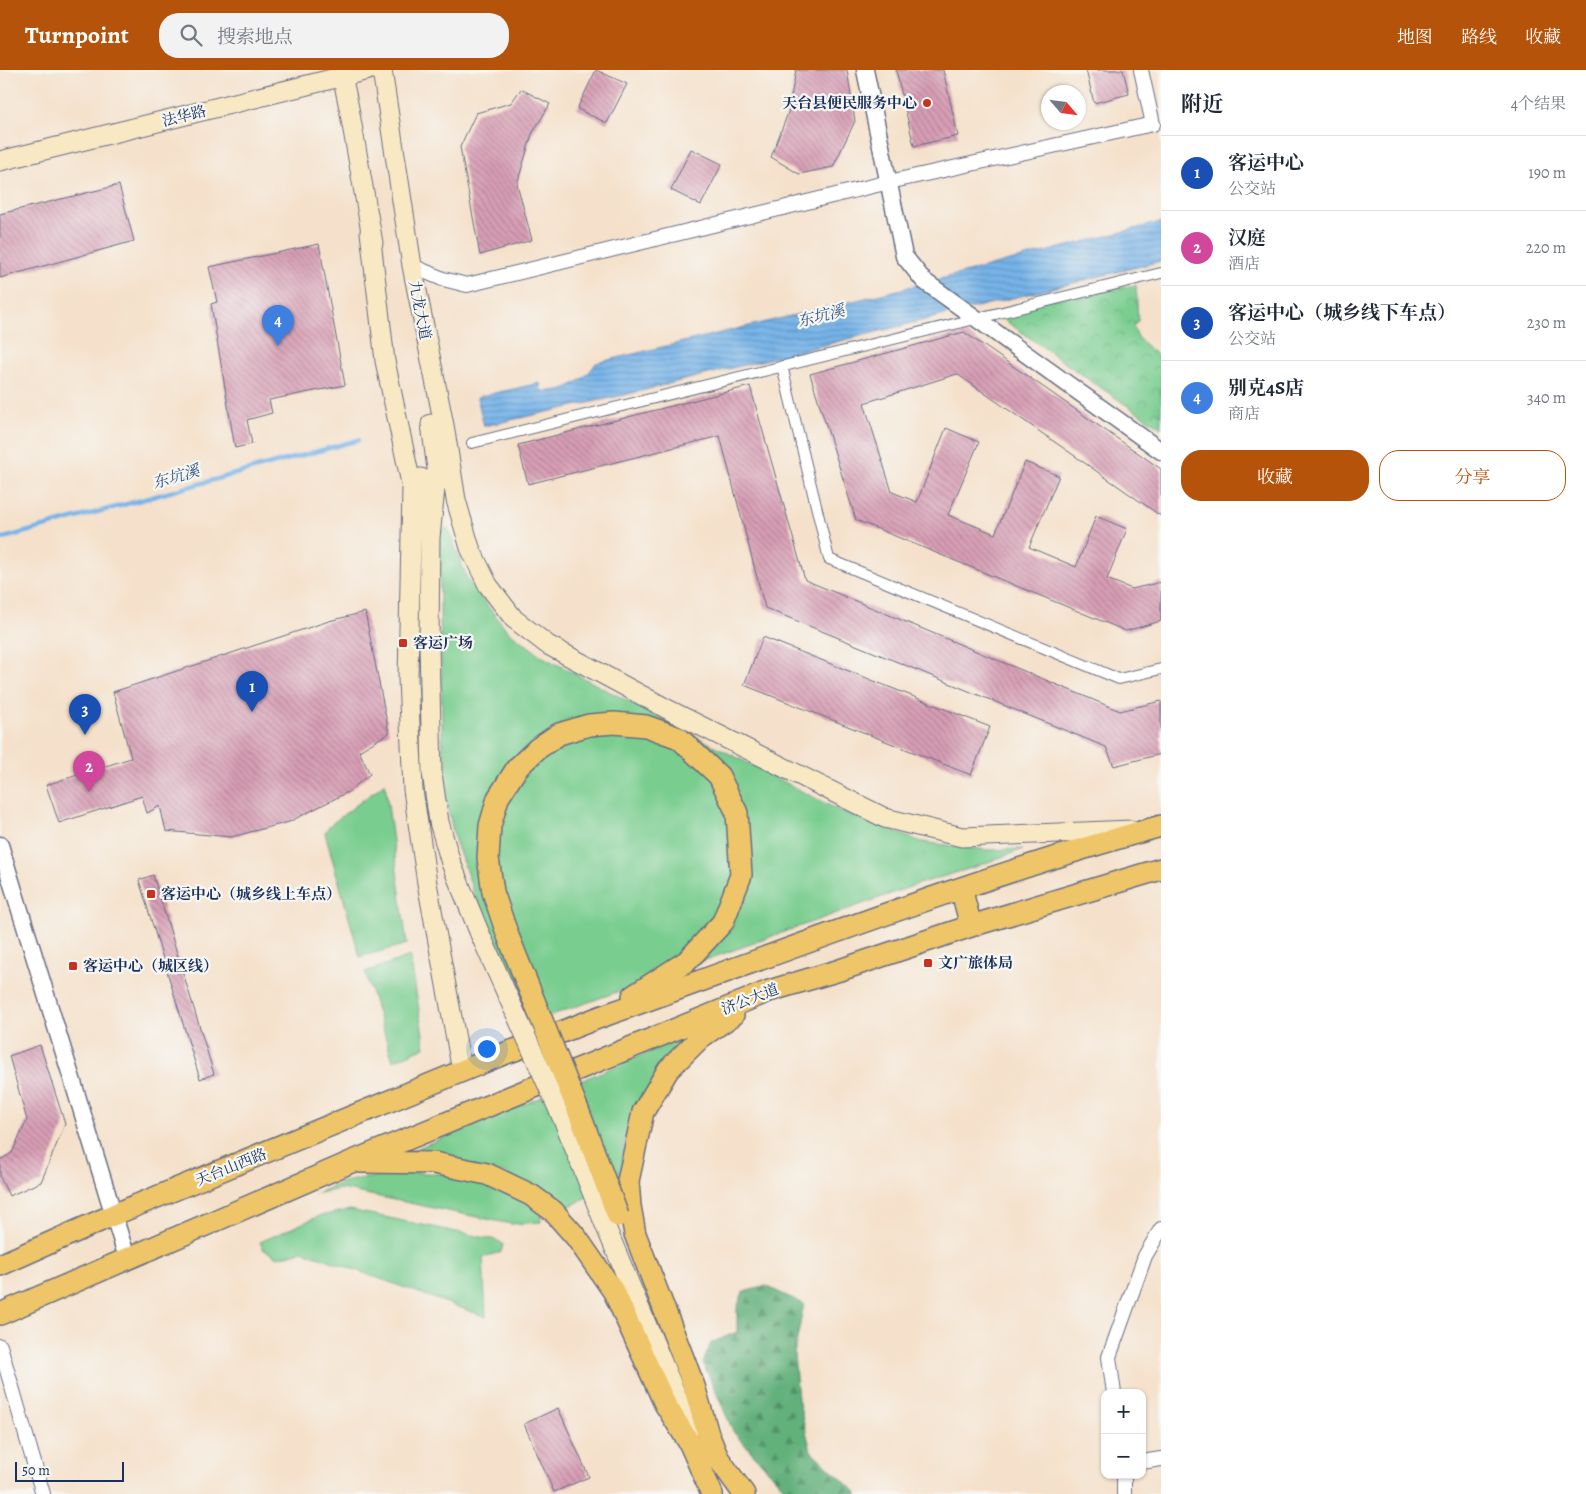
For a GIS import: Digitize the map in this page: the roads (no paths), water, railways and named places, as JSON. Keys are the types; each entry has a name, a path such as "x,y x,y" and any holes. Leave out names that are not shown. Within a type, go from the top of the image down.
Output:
{"main road":[{"name":"法华路","path":"0,161 341,74 368,70"},
{"name":"九龙大道","path":"382,70 412,266 444,426 456,500 470,548 488,584 514,619 548,644 671,711 885,818 962,837 1156,827"},
{"path":"341,74 349,108 370,232 416,450 430,538"},
{"path":"370,232 385,361 412,488 408,678 414,790 427,883 462,1071 600,1017 1000,874 1156,827"},
{"path":"412,266 437,468 430,538 429,645 432,773 439,822 450,863 565,1124 617,1214 635,1234 694,1386 699,1439"},
{"path":"600,1017 687,961 723,922 741,875 737,813 719,776 680,738 646,726 614,723 588,725 559,734 537,749 517,768 498,798 490,826 488,858 493,892 508,936 580,1115 617,1214 678,1400 699,1439"},
{"name":"济公大道","path":"351,1162 769,991 840,970 971,926 1161,869"},
{"path":"961,888 971,926"},
{"path":"712,1494 699,1439 685,1394 634,1269 617,1214 628,1181 643,1112 668,1070 701,1036 769,991"},
{"name":"天台山西路","path":"0,1265 113,1215 462,1071"},
{"path":"0,1314 351,1162 434,1163 486,1174 531,1195 564,1223 614,1292 666,1404 718,1458 744,1494"}],"street":[{"path":"865,70 904,256 924,281 1161,451"},
{"path":"412,266 443,279 467,284 889,182 1153,124 1141,70"},
{"path":"472,443 1161,272"},
{"path":"782,366 829,559 1119,679 1161,669"},
{"path":"0,845 127,1258"},
{"path":"1113,1389 1109,1357 1145,1256 1161,1229"},
{"path":"0,1346 43,1494"},
{"path":"1146,1461 1161,1459"},
{"path":"1124,1479 1124,1494"}],"water":[{"path":"1161,222 1161,261 624,395 484,426 477,397 540,383 541,391 558,390 579,381 586,376 596,363 886,293"}],"waterway":[{"name":"东坑溪","path":"0,539 358,440"}],"place":[{"name":"天台县便民服务中心","path":"927,103"},
{"name":"别克4S店","path":"278,346"},
{"name":"客运广场","path":"403,643"},
{"name":"客运中心","path":"252,712"},
{"name":"客运中心（城乡线下车点）","path":"85,735"},
{"name":"汉庭","path":"89,792"},
{"name":"客运中心（城乡线上车点）","path":"151,894"},
{"name":"文广旅体局","path":"928,963"},
{"name":"客运中心（城区线）","path":"73,966"}]}
